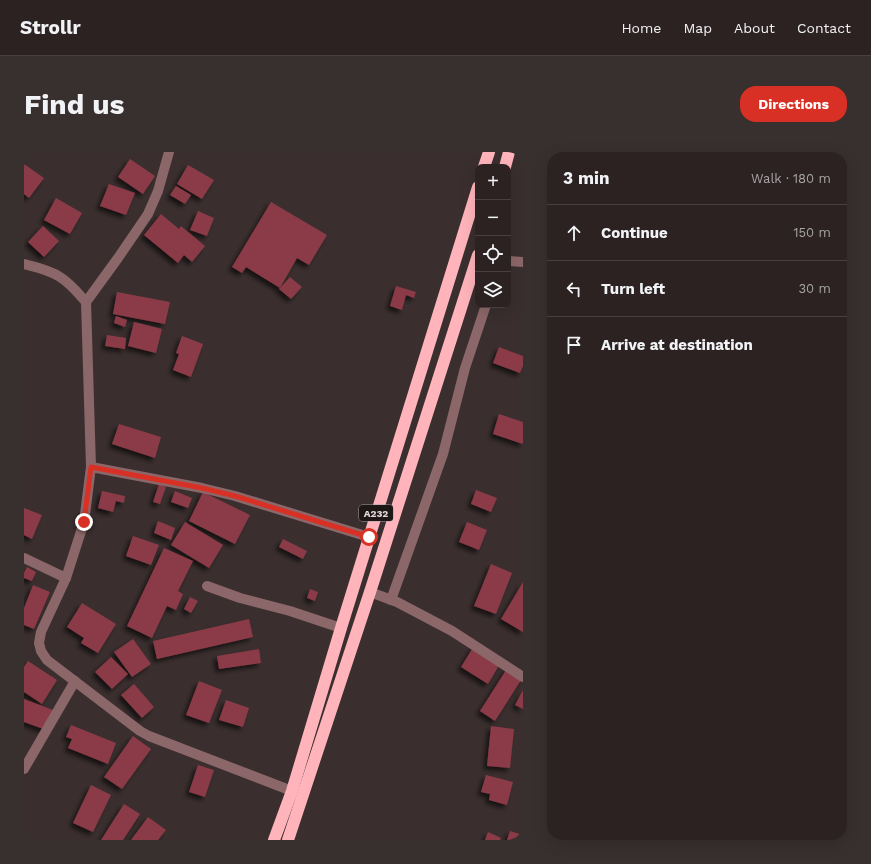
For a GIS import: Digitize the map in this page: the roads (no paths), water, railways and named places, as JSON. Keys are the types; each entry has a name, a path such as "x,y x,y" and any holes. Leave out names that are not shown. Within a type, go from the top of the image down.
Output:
{"highway":[{"path":"485,164 489,152"},
{"path":"506,164 509,152"},
{"name":"A232","path":"274,840 292,791 475,197"},
{"name":"A232","path":"288,840 475,266"}],"street":[{"path":"168,152 158,191 148,214 86,302 91,467 84,522 66,578 41,632 39,643 41,651 47,660 134,726 150,736 292,791"},
{"path":"511,261 523,262"},
{"path":"24,264 46,270 60,277 76,290 86,302"},
{"path":"391,600 443,454 465,368 485,308"},
{"path":"91,467 202,488 242,498 369,537"},
{"path":"24,558 66,578"},
{"path":"207,586 240,598 290,611 341,628"},
{"path":"370,592 391,600 452,631 523,677"},
{"path":"24,769 75,681"}]}
